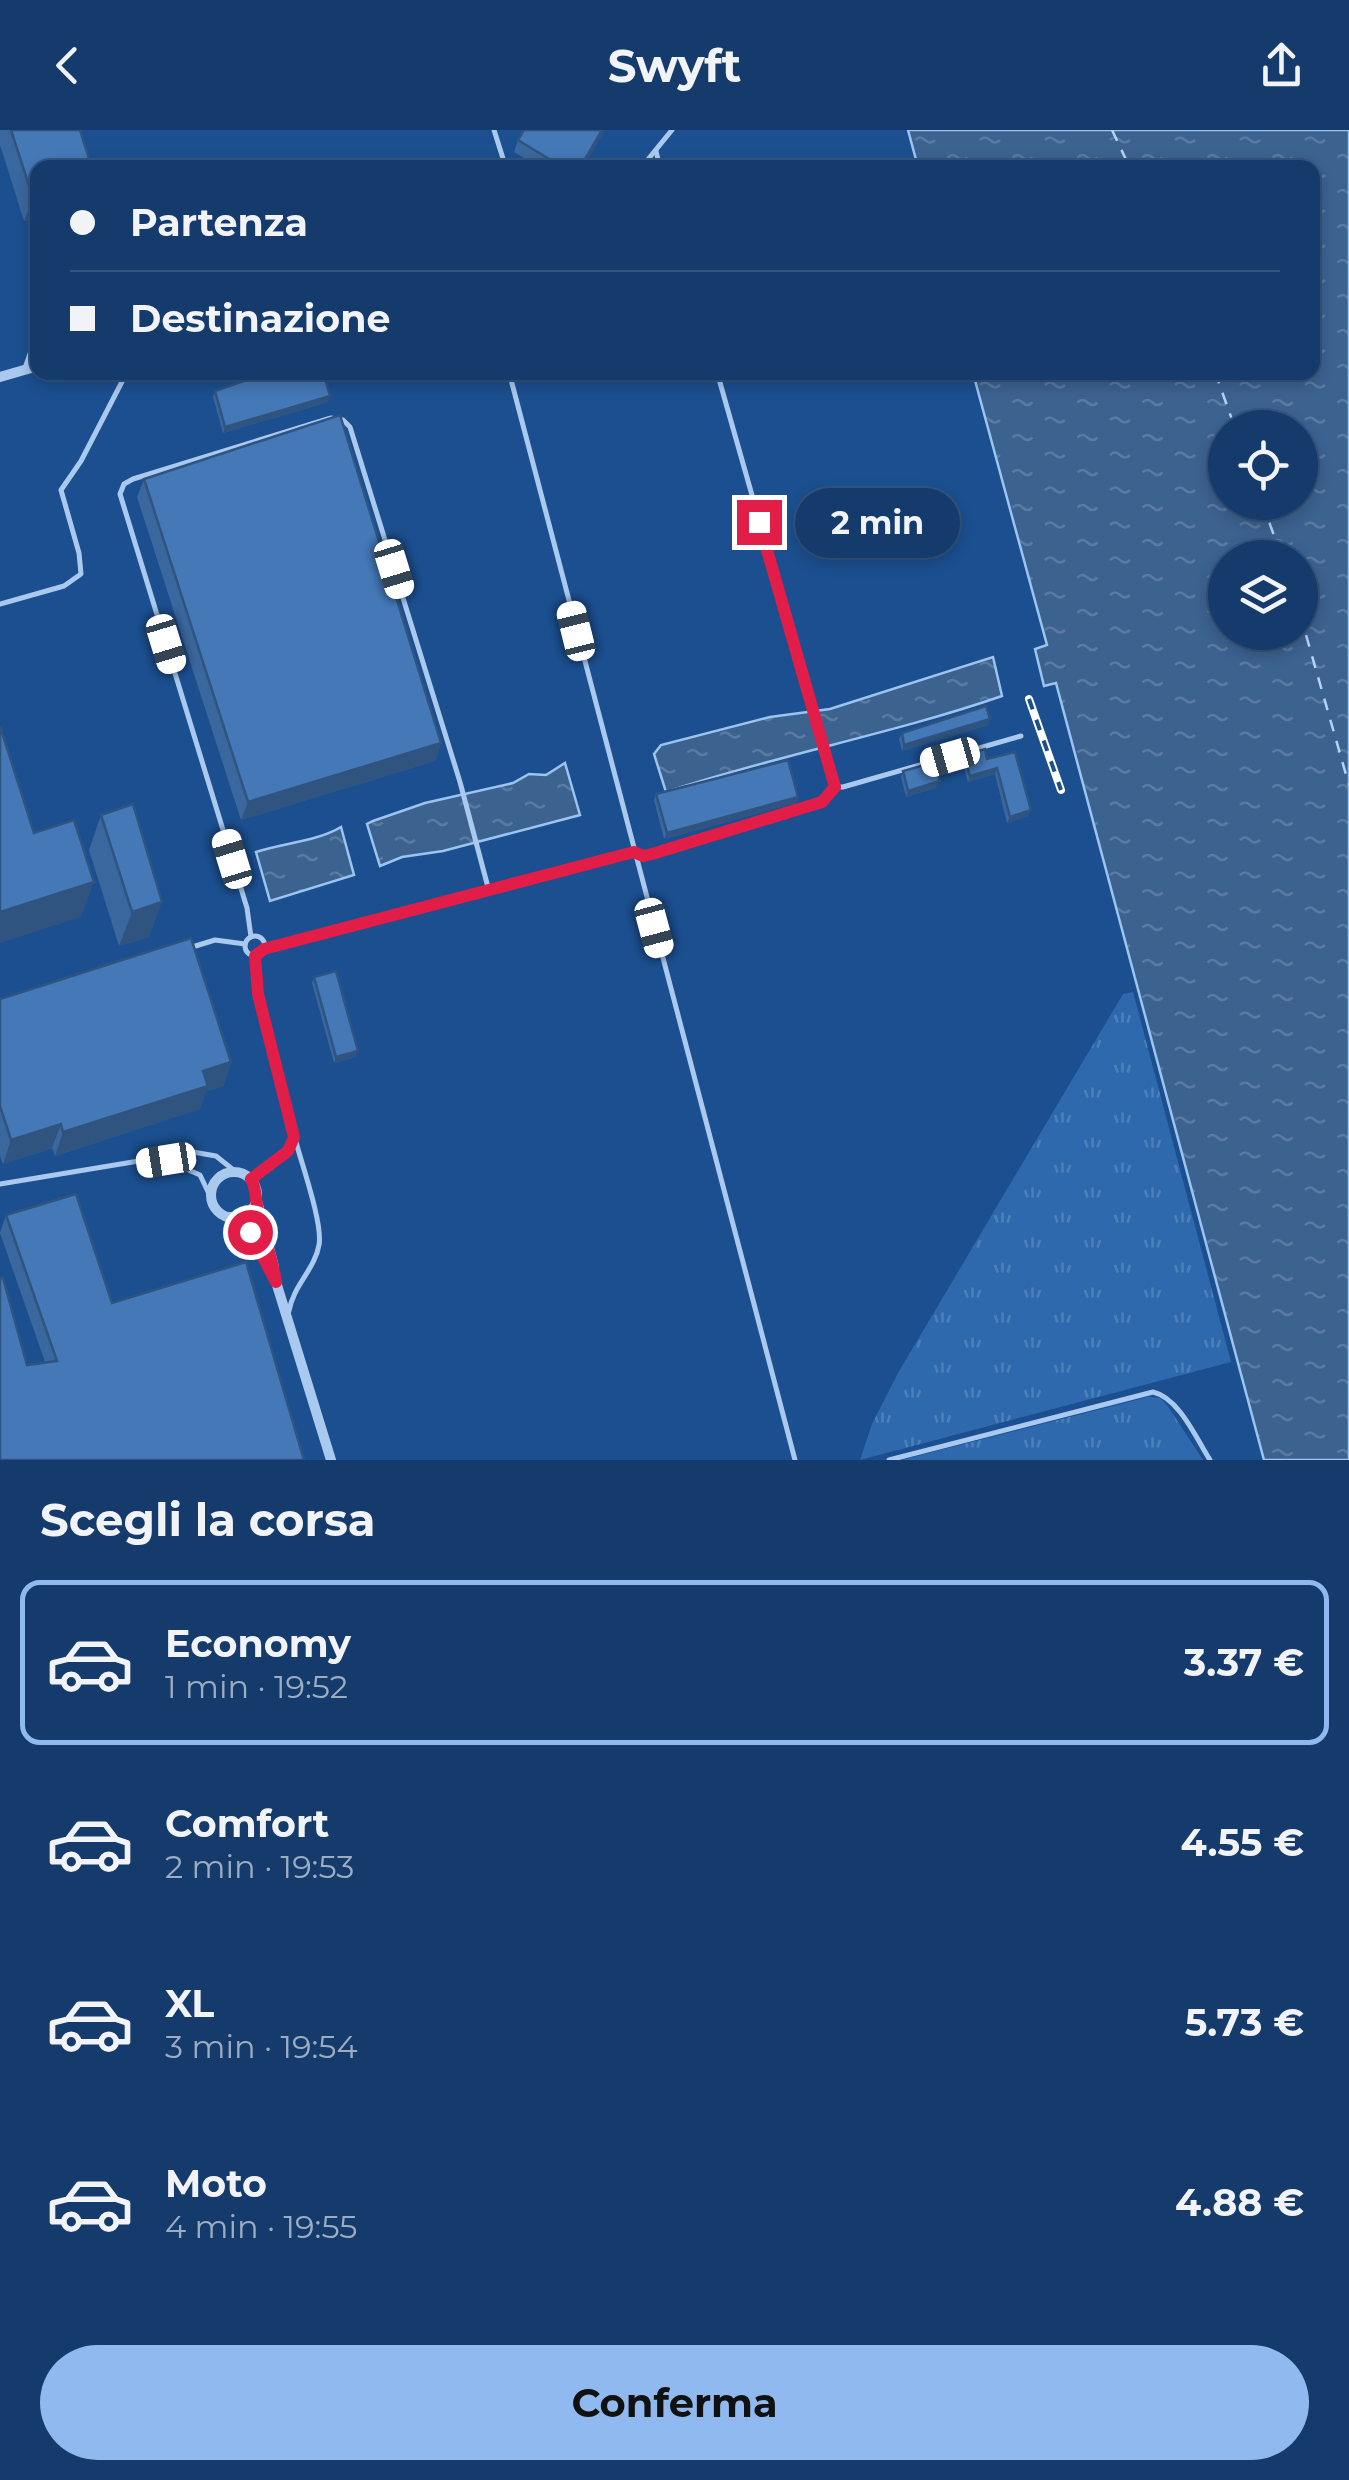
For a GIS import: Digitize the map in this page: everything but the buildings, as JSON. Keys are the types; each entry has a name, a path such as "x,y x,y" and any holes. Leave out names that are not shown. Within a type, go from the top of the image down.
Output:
{"street":[{"path":"0,377 30,368"},
{"path":"276,1282 254,1237 218,1211 211,1198 217,1179 236,1172 251,1179 276,1282 330,1460"},
{"path":"230,1217 248,1213 257,1196"}],"lane":[{"path":"494,130 503,160"},
{"path":"647,160 672,130"},
{"path":"655,149 658,160"},
{"path":"25,370 30,354"},
{"path":"0,604 64,586 80,574 79,553 61,490 81,461 123,380"},
{"path":"511,380 796,1460"},
{"path":"719,380 835,787"},
{"path":"255,956 246,952 245,944 251,937 247,908 121,501 121,488 133,479 332,418 344,420 350,428 460,782 489,891"},
{"path":"835,787 843,788 1021,736"},
{"path":"255,956 264,949 634,852 652,854 822,802 835,787"},
{"path":"251,937 260,938 264,949"},
{"path":"179,950 215,940 245,944"},
{"path":"255,956 258,994 319,1235 316,1252 291,1298 292,1334"},
{"path":"251,1179 288,1151 294,1137"},
{"path":"1,1184 166,1160 193,1152 216,1156 236,1172"},
{"path":"166,1160 200,1175 211,1198"},
{"path":"888,1460 1153,1392 1163,1394 1173,1404 1210,1460"}],"green space":[{"path":"1133,992 1231,1362 860,1460 872,1424 898,1373 1123,994"},
{"path":"1148,1397 1160,1398 1167,1405 1203,1460 901,1460"}],"water":[{"path":"908,130 1349,130 1349,1460 1264,1460 1056,683 1044,686 1035,649 1047,645 975,380 1320,380 1320,160 916,160"},
{"path":"993,657 1002,696 666,792 654,754 661,745 770,717 830,709"},
{"path":"565,763 580,815 443,851 402,857 380,866 367,824 425,803 513,783 529,774 546,775"},
{"path":"341,827 354,875 270,901 256,852 311,839"}],"ferry route":[{"path":"1112,130 1126,160"},
{"path":"1218,380 1229,410"},
{"path":"1268,520 1276,540"},
{"path":"1310,650 1349,785"}],"railway":[{"path":"1029,699 1061,790"}],"route":[{"path":"250,1232 276,1282 251,1179 288,1151 294,1137 258,994 255,956 264,949 634,852 652,854 822,802 835,787 759,522"}]}
